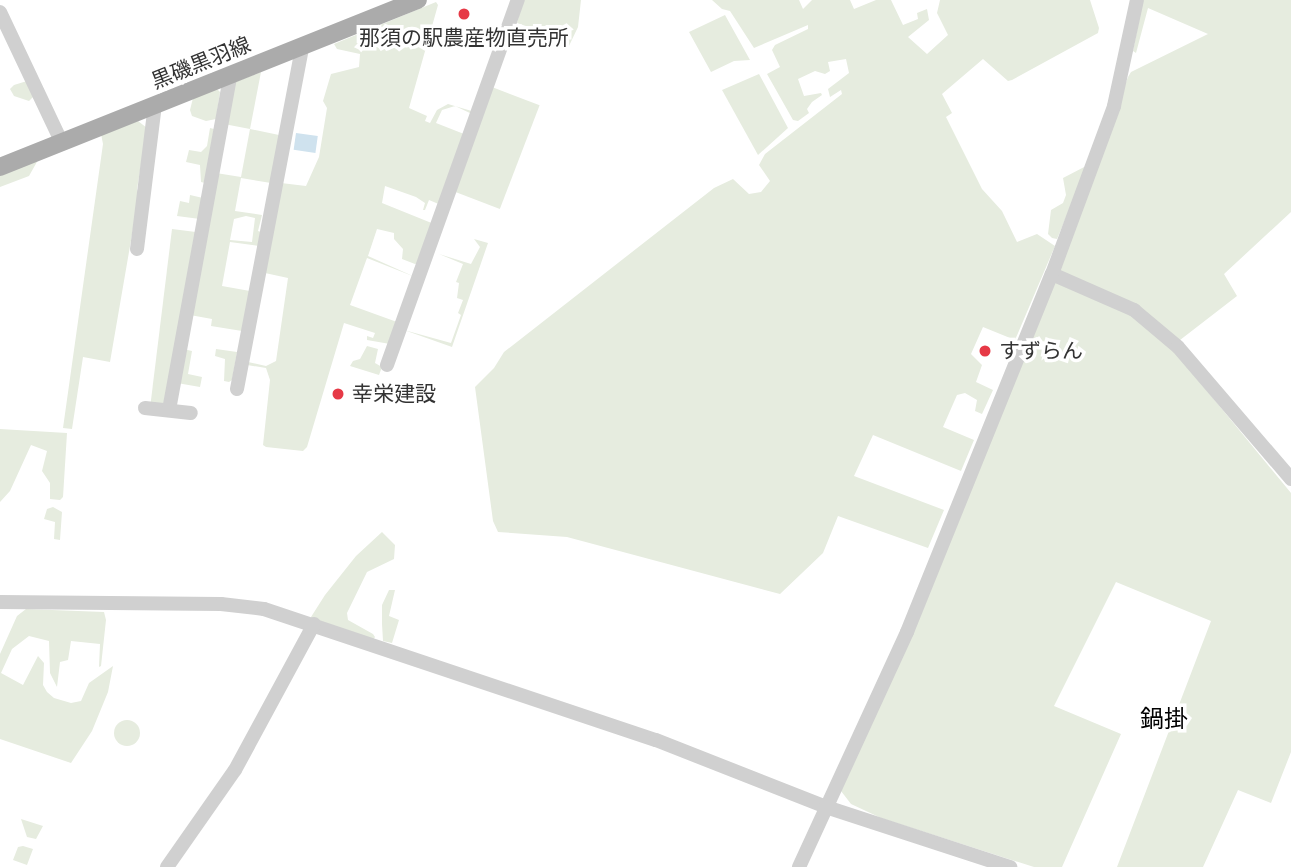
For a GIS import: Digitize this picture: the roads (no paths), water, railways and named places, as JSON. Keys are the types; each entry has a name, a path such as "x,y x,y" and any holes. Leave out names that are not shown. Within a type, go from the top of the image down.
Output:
{"main road":[{"name":"黒磯黒羽線","path":"0,167 418,0"}],"street":[{"path":"387,365 518,0"},
{"path":"799,867 907,632 961,493 1052,274 1114,106 1137,0"},
{"path":"0,12 62,142"},
{"path":"237,388 302,47"},
{"path":"169,410 230,76"},
{"path":"137,249 155,105"},
{"path":"1052,274 1134,310 1178,347 1291,479"},
{"path":"145,408 191,413"},
{"path":"0,603 221,604 264,609 656,740 826,807 959,853 1010,867"},
{"path":"167,867 235,770 314,624"}],"water":[{"path":"296,133 318,136 315,153 294,150"}],"place":[{"name":"那須の駅農産物直売所","path":"464,14"},
{"name":"すずらん","path":"985,351"},
{"name":"幸栄建設","path":"338,394"}],"district":[{"name":"鍋掛","path":"1164,720"}]}
